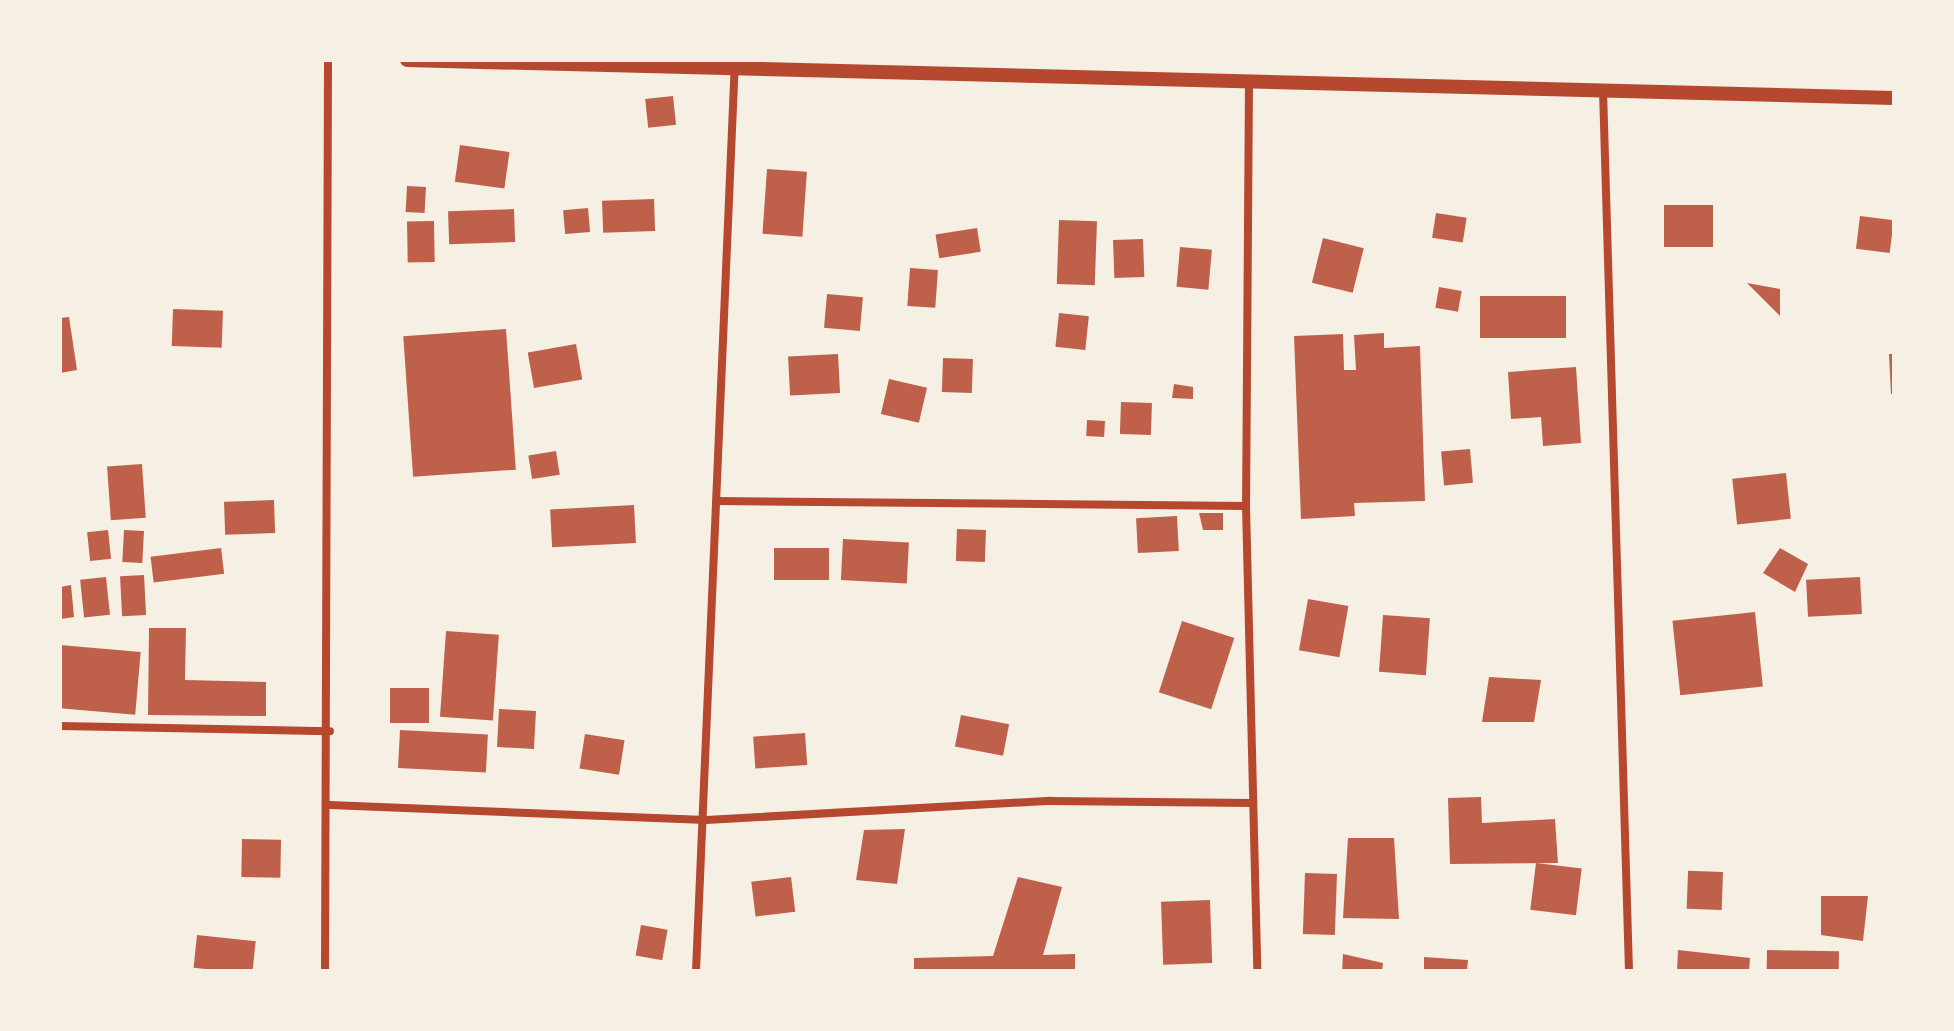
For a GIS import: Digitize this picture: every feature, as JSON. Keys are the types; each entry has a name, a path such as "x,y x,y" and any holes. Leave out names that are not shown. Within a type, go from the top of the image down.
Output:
{"street":[{"path":"325,971 330,805 328,60"},
{"path":"407,60 735,64 1249,82 1894,98"},
{"path":"696,971 706,820 735,64"},
{"path":"1249,82 1246,506 1257,971"},
{"path":"1603,90 1608,427 1629,971"},
{"path":"718,501 1246,506"},
{"path":"60,726 330,731"},
{"path":"330,805 706,820 1050,801 1252,803"}],"building":[{"path":"673,96 676,125 648,128 645,99"},
{"path":"460,145 510,152 504,189 455,182"},
{"path":"767,169 807,172 802,237 762,234"},
{"path":"407,186 426,187 425,213 406,212"},
{"path":"654,199 655,231 603,233 602,201"},
{"path":"1664,205 1713,205 1713,247 1664,247"},
{"path":"588,208 590,232 565,234 563,210"},
{"path":"514,209 515,242 449,244 448,211"},
{"path":"1436,213 1467,218 1463,243 1432,238"},
{"path":"1860,216 1894,220 1890,253 1856,249"},
{"path":"1059,220 1097,221 1095,285 1057,284"},
{"path":"407,221 434,221 435,262 408,262"},
{"path":"977,228 981,252 939,258 936,235"},
{"path":"1323,238 1364,248 1353,293 1312,283"},
{"path":"1143,239 1144,277 1114,278 1113,240"},
{"path":"1180,247 1212,250 1208,290 1177,287"},
{"path":"910,268 938,270 935,308 907,306"},
{"path":"1747,283 1780,289 1780,316"},
{"path":"1439,287 1462,291 1458,312 1435,308"},
{"path":"827,294 863,297 860,331 824,328"},
{"path":"1480,296 1566,296 1566,338 1480,338"},
{"path":"173,309 223,311 222,348 172,346"},
{"path":"1059,313 1089,316 1085,350 1055,347"},
{"path":"69,317 77,370 60,373 60,318"},
{"path":"506,329 516,470 413,477 403,336"},
{"path":"1384,333 1384,348 1420,346 1425,501 1354,503 1355,516 1301,519 1294,336 1343,334 1344,370 1356,370 1354,335"},
{"path":"576,344 582,379 534,388 528,353"},
{"path":"838,354 840,393 790,396 788,357"},
{"path":"1889,354 1894,354 1894,394 1891,394"},
{"path":"943,358 973,359 972,393 942,392"},
{"path":"1576,367 1581,443 1543,446 1541,417 1511,419 1508,372"},
{"path":"889,379 927,388 919,423 881,414"},
{"path":"1174,384 1193,387 1193,399 1172,398"},
{"path":"1121,402 1152,403 1151,435 1120,434"},
{"path":"1087,420 1105,421 1104,437 1086,436"},
{"path":"1470,449 1473,483 1444,485 1441,452"},
{"path":"556,451 560,475 532,479 528,455"},
{"path":"142,464 146,518 111,520 107,466"},
{"path":"1786,473 1791,519 1737,524 1732,479"},
{"path":"274,500 275,533 225,535 224,502"},
{"path":"634,505 636,543 552,547 550,509"},
{"path":"1199,513 1223,513 1223,530 1203,530"},
{"path":"1177,516 1179,551 1138,553 1136,518"},
{"path":"957,529 986,530 985,562 956,561"},
{"path":"108,530 111,559 90,561 87,532"},
{"path":"124,530 144,531 142,563 122,562"},
{"path":"843,539 909,542 907,583 841,580"},
{"path":"221,548 224,574 154,582 151,557"},
{"path":"774,548 829,548 829,580 774,580"},
{"path":"1780,548 1808,564 1795,592 1763,573"},
{"path":"144,575 146,615 122,616 120,576"},
{"path":"106,577 110,615 84,618 80,580"},
{"path":"1860,577 1862,614 1808,617 1806,580"},
{"path":"71,585 74,617 61,619 60,587"},
{"path":"1308,599 1348,606 1339,657 1299,650"},
{"path":"1755,612 1763,687 1680,695 1672,621"},
{"path":"1383,615 1430,618 1426,675 1379,672"},
{"path":"1182,621 1234,638 1211,709 1159,692"},
{"path":"149,628 186,628 185,680 266,682 266,716 148,715"},
{"path":"446,631 499,635 493,720 440,717"},
{"path":"60,645 141,652 135,715 60,708"},
{"path":"1489,677 1541,680 1534,722 1482,722"},
{"path":"390,688 429,688 429,723 390,723"},
{"path":"499,709 536,711 534,749 497,747"},
{"path":"961,715 1009,724 1003,756 955,746"},
{"path":"400,730 488,735 486,773 398,768"},
{"path":"805,733 807,765 755,769 753,737"},
{"path":"585,734 625,740 619,775 580,769"},
{"path":"1481,797 1482,823 1555,819 1558,863 1450,864 1448,798"},
{"path":"905,829 897,884 856,880 864,830"},
{"path":"1348,838 1394,838 1399,919 1343,918"},
{"path":"242,839 281,840 280,878 241,877"},
{"path":"1536,863 1582,869 1576,915 1530,910"},
{"path":"1688,871 1723,872 1722,910 1687,909"},
{"path":"1305,873 1337,874 1335,935 1303,934"},
{"path":"791,877 795,912 756,917 751,882"},
{"path":"1018,877 1062,887 1043,955 1075,954 1075,971 914,971 914,958 993,956"},
{"path":"1821,896 1868,896 1863,941 1821,935"},
{"path":"1210,900 1212,963 1163,965 1161,902"},
{"path":"641,925 668,930 662,960 636,956"},
{"path":"197,935 256,941 253,971 194,968"},
{"path":"1678,950 1750,958 1749,971 1677,971"},
{"path":"1767,950 1839,951 1839,971 1767,971"},
{"path":"1343,954 1383,963 1382,971 1342,971"},
{"path":"1424,957 1468,960 1467,971 1424,971"}]}
